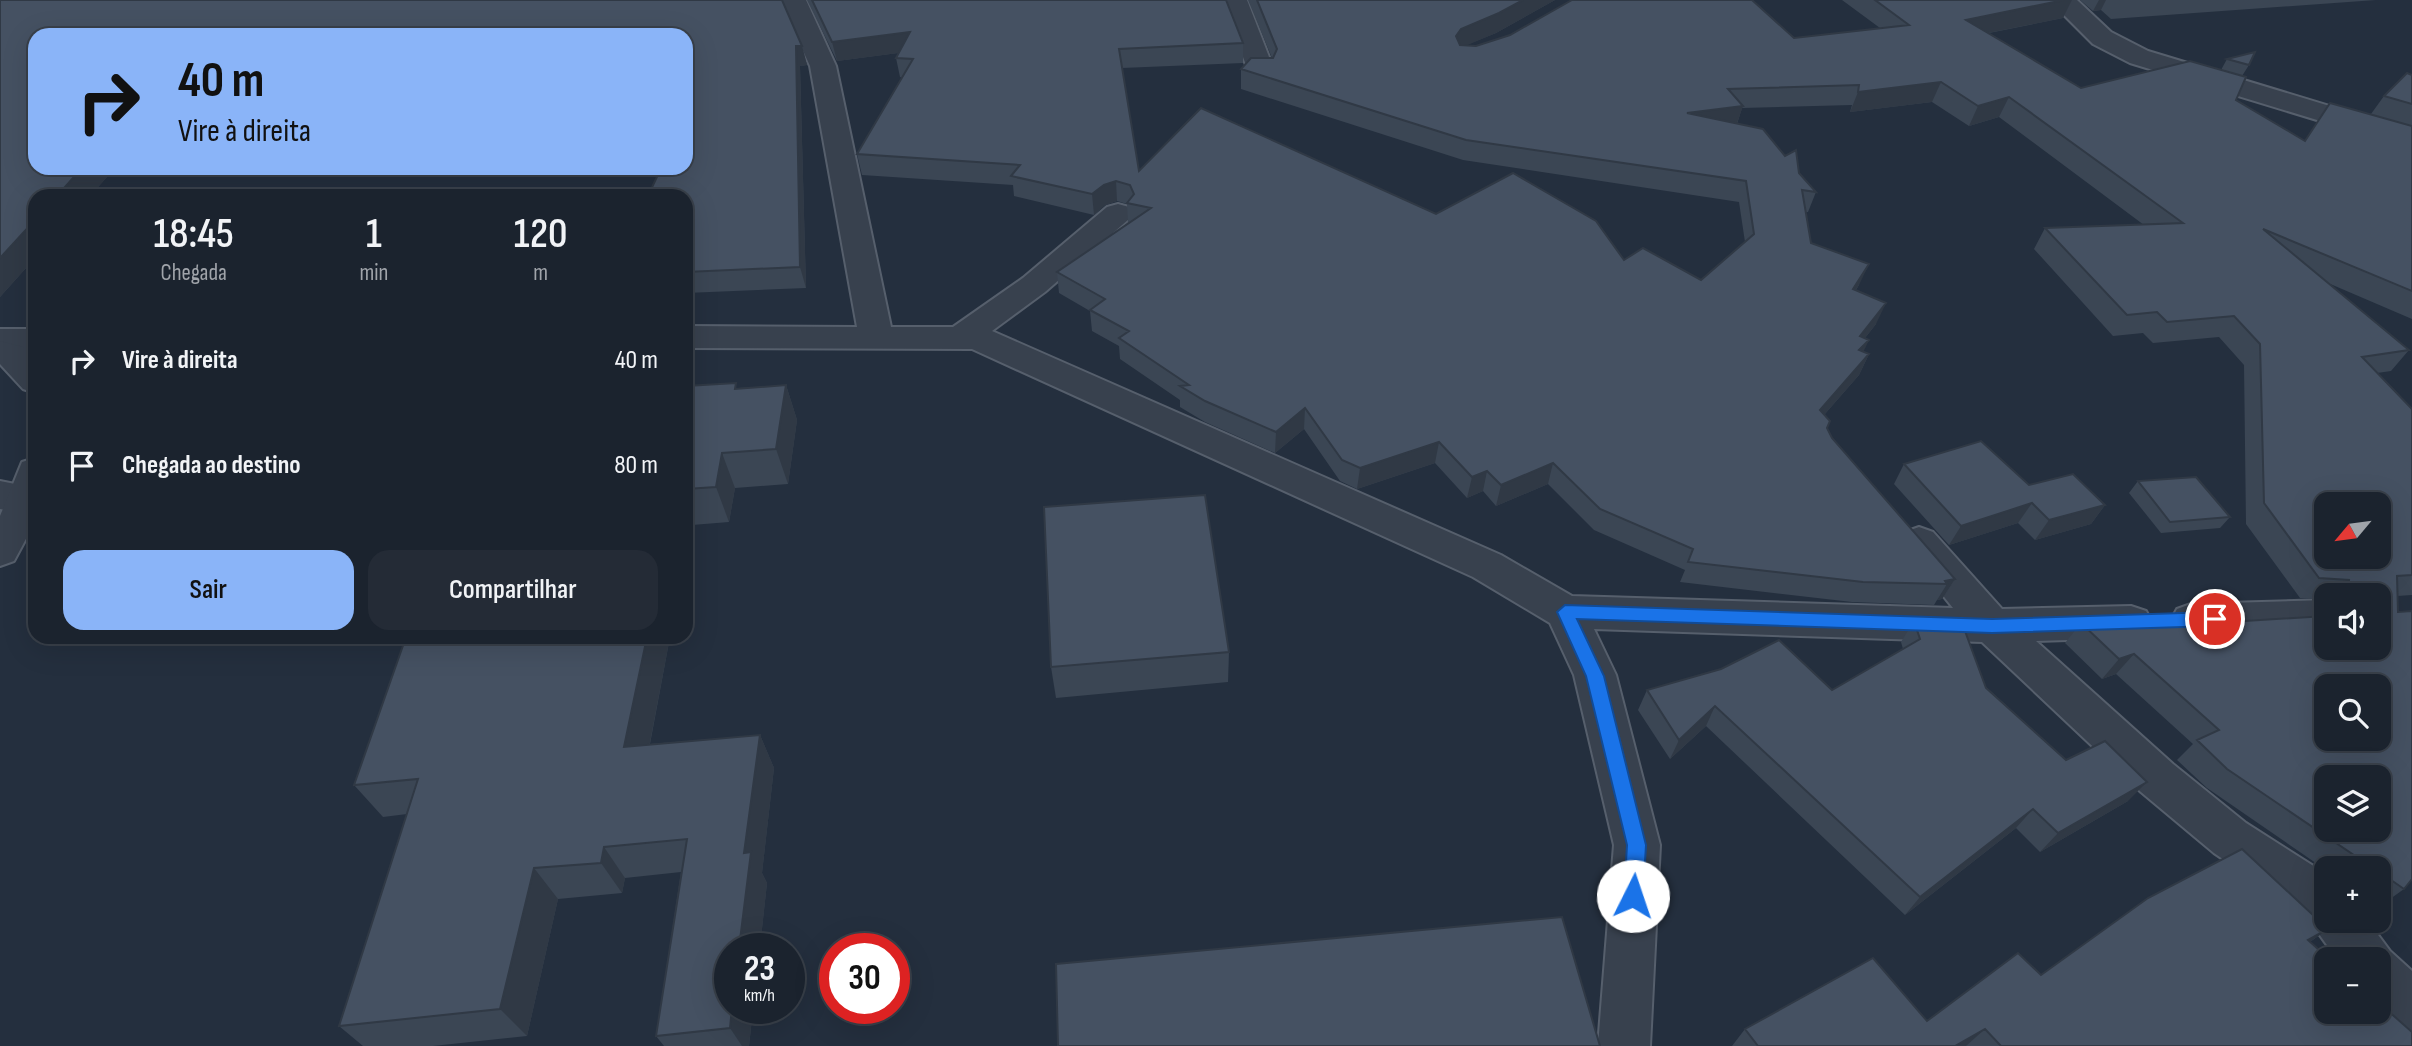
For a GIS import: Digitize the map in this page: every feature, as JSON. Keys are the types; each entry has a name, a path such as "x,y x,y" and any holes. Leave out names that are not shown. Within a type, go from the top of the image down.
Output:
{"street":[{"path":"793,0 823,66 876,336"},
{"path":"1234,0 1261,70"},
{"path":"2062,0 2102,38 2139,57 2412,140"},
{"path":"963,336 1034,285 1118,213"},
{"path":"693,337 963,336 996,345 1462,555 1565,612 1992,626 2314,616"},
{"path":"0,340 28,340"},
{"path":"0,352 11,355 28,373"},
{"path":"0,551 21,489"},
{"path":"1892,511 1992,626 2157,778 2230,838 2314,896"},
{"path":"1565,612 1595,676 1637,845 1624,1046"},
{"path":"2346,933 2359,947"},
{"path":"2391,985 2412,1009"}],"building":[{"path":"0,0 782,0 802,46 796,46 800,267 693,272 693,189 651,189 658,175 693,175 693,28 28,28 28,175 76,175 63,189 28,189 28,228 0,258"},
{"path":"812,0 1226,0 1243,43 1119,49 1139,171 1201,108 1436,214 1513,173 1596,221 1624,260 1643,248 1701,280 1754,234 1746,181 1466,140 1241,69 1251,58 1273,58 1277,49 1257,0 1523,0 1461,29 1456,36 1460,45 1476,46 1510,35 1572,0 1752,0 1794,38 1909,25 1875,0 2064,0 1966,20 2081,88 2190,61 2246,77 2236,100 2305,141 2330,103 2412,126 2412,291 2263,229 2409,350 2362,357 2412,409 2412,575 2397,576 2398,612 2412,611 2412,879 2404,889 2391,880 2391,856 2355,856 2335,842 2391,842 2391,765 2314,765 2314,828 2227,769 2197,740 2219,730 2134,654 2119,659 2081,623 2243,618 2245,621 2314,617 2314,660 2391,660 2391,583 2349,583 2349,580 2319,578 2264,503 2260,344 2234,316 2167,322 2157,312 2127,315 2045,228 2183,223 2009,97 1978,106 1941,82 1858,92 1859,85 1728,89 1743,106 1687,113 1763,129 1785,156 1796,150 1799,173 1816,192 1802,190 1811,243 1869,264 1853,289 1886,303 1860,336 1869,340 1859,350 1869,354 1820,410 1830,421 1827,428 1832,438 1955,579 1945,581 1947,584 1863,582 1688,562 1693,549 1600,509 1553,463 1501,485 1487,471 1472,477 1439,442 1360,468 1342,460 1305,408 1276,432 1205,401 1180,386 1189,385 1119,338 1129,331 1090,310 1105,299 1057,272 1151,208 1127,203 1134,194 1130,185 1116,181 1104,185 1092,194 1011,176 1020,165 857,154 913,59 896,58 910,32 832,42"},
{"path":"2255,52 2249,65 2227,59"},
{"path":"2407,73 2412,75 2412,104 2384,96"},
{"path":"736,383 735,389 786,385 776,449 722,453 716,487 693,489 693,386"},
{"path":"1981,441 2029,485 2073,474 2105,505 2049,520 2032,503 1961,526 1904,464"},
{"path":"2196,477 2230,517 2170,522 2138,481"},
{"path":"1205,495 1229,652 1051,667 1044,507"},
{"path":"1914,621 1962,623 1986,688 2066,760 2105,741 2147,782 2058,833 2033,809 1920,897 1715,706 1679,740 1647,690 1721,669 1779,640 1832,690 1920,639"},
{"path":"404,644 646,644 624,747 760,735 744,853 751,852 741,933 714,933 714,1024 730,1024 730,1028 656,1036 687,839 604,847 601,863 534,868 500,1009 339,1026 418,779 354,785"},
{"path":"2242,849 2314,916 2314,933 2321,933 2308,940 2316,947 2314,1024 2391,1024 2391,1013 2412,1032 2412,1046 2001,1046 1985,1029 1955,1046 1758,1046 1745,1029 1873,958 1927,1021 2018,953 2041,975 2148,898"},
{"path":"1562,917 1600,1046 1058,1046 1056,964"}],"route":[{"path":"1633,896 1637,845 1595,676 1565,612 1992,626 2215,619"}]}
